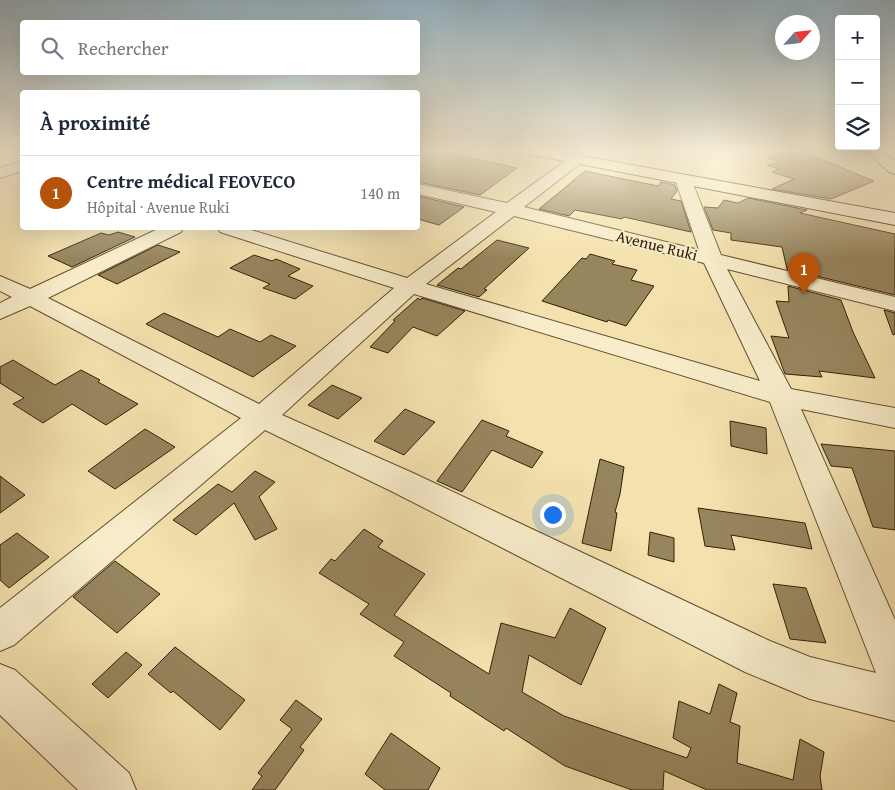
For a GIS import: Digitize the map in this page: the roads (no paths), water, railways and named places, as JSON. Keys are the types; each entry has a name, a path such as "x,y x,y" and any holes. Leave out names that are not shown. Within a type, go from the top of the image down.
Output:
{"street":[{"path":"0,632 262,417 410,286 541,186"},
{"path":"685,186 712,259 781,396 895,668"},
{"path":"720,186 895,218"},
{"name":"Avenue Ruki","path":"420,189 510,209 895,304"},
{"path":"0,312 170,230"},
{"path":"233,230 410,286 781,396 895,418"},
{"path":"0,283 262,417 402,482 760,658 810,678 895,699"},
{"path":"0,685 112,790"}],"place":[{"name":"Centre médical FEOVECO","path":"804,294"}]}
